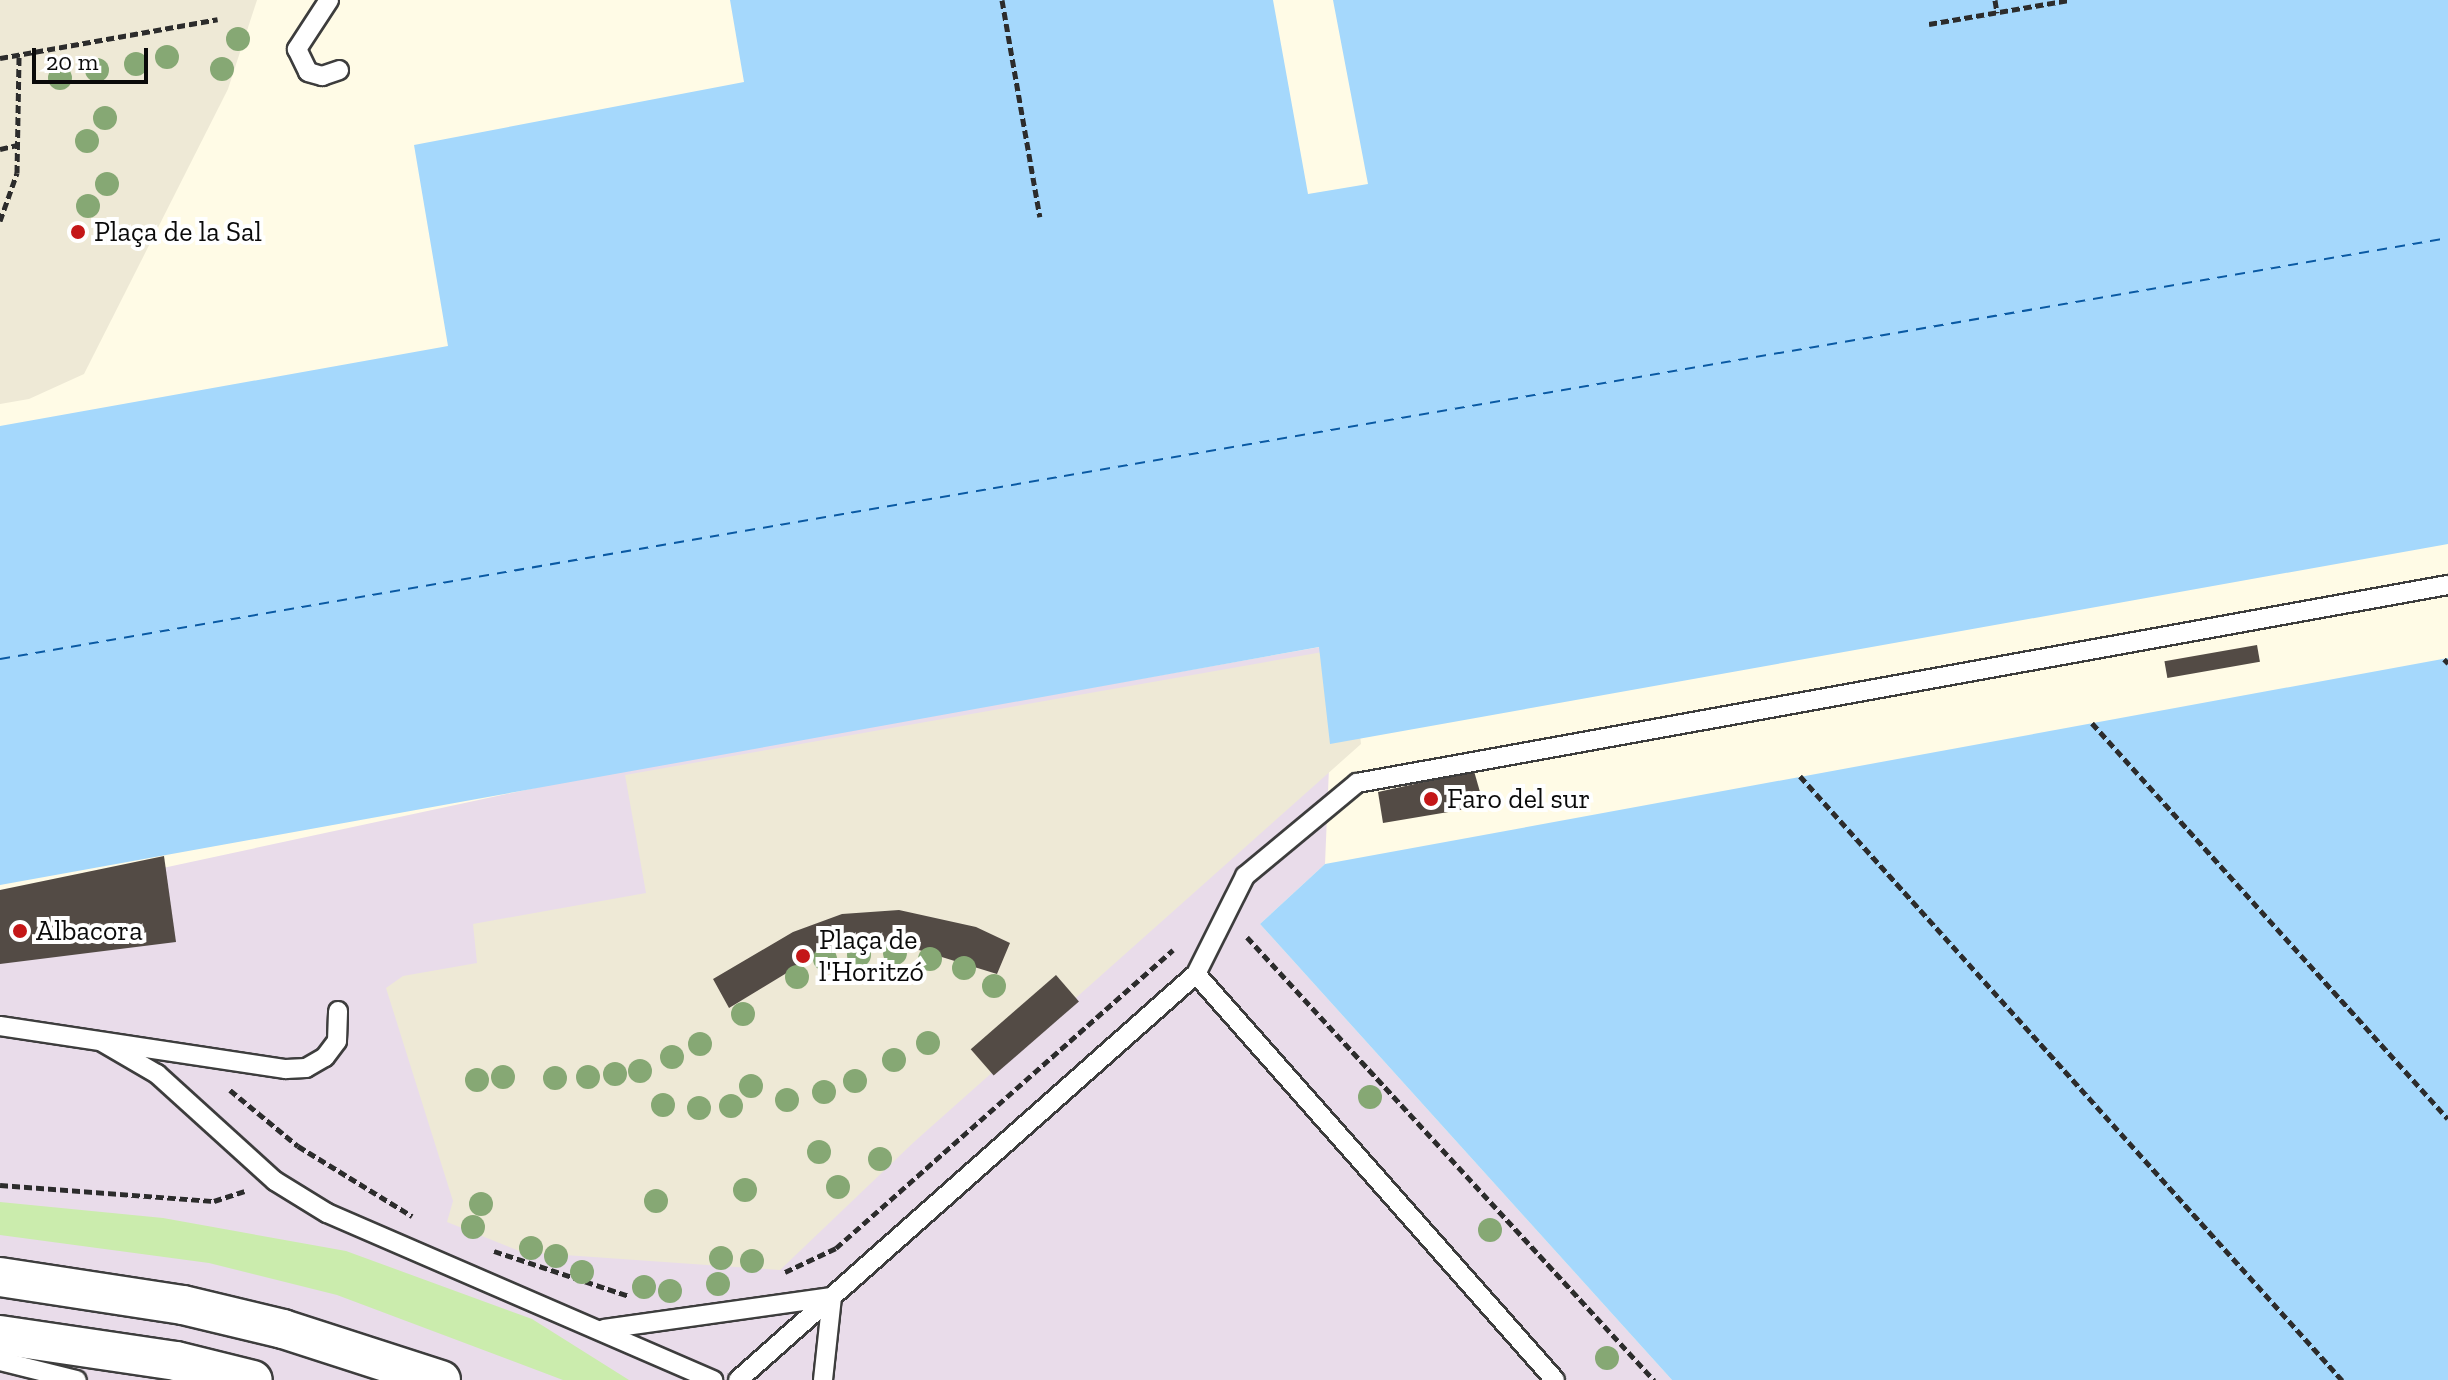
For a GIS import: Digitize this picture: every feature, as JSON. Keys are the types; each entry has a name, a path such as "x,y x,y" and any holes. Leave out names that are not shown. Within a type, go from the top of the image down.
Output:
{"street":[{"path":"0,1277 254,1322 441,1380"},
{"path":"0,1335 176,1361 253,1380"}],"lane":[{"path":"329,0 297,49 308,72 339,70"},
{"path":"738,1380 1196,974 1245,876 1357,783 2448,585"},
{"path":"1196,974 1555,1380"},
{"path":"0,1026 189,1057 306,1068 337,1041 338,1011"},
{"path":"102,1042 157,1074 275,1181 327,1213 418,1256 603,1329 713,1380"},
{"path":"603,1329 832,1297"},
{"path":"823,1380 832,1297"},
{"path":"0,1361 77,1380"}],"path":[{"path":"1002,0 1040,217"},
{"path":"1995,0 1997,13"},
{"path":"1929,24 2069,0"},
{"path":"0,58 218,19"},
{"path":"0,221 17,173 19,55"},
{"path":"0,149 17,145"},
{"path":"2092,723 2448,1119"},
{"path":"1800,776 2342,1380"},
{"path":"1254,938 1654,1380"},
{"path":"782,1274 836,1248 1185,940"},
{"path":"189,1057 298,1146 415,1217"},
{"path":"0,1185 214,1201 275,1181"},
{"path":"487,1248 682,1319"}],"shaded area":[{"name":"Plaça de la Sal","path":"0,0 257,0 228,89 84,374 29,399 0,404"},
{"path":"1320,647 1330,744 1325,864 1260,924 1672,1380 0,1380 0,903 595,775"},
{"name":"Plaça de l'Horitzó","path":"1351,647 1361,744 914,1142 780,1270 522,1252 447,1222 453,1201 386,988 403,976 477,963 473,924 646,893 625,775"}],"green space":[{"path":"0,1202 163,1218 346,1251 532,1319 629,1380 563,1380 337,1295 209,1263 0,1235"}],"water":[{"path":"730,0 1273,0 1308,194 1368,184 1333,0 2448,0 2448,544 1330,744 1319,647 0,885 0,426 448,346 414,145 744,82"},
{"path":"2448,658 2448,1380 1672,1380 1260,924 1325,864"}],"building":[{"path":"2257,645 2260,662 2167,678 2164,661"},
{"name":"Faro del sur","path":"1474,771 1484,806 1383,823 1378,792"},
{"path":"164,856 176,942 0,964 0,890"},
{"path":"899,910 976,927 1010,943 997,974 893,942 839,948 808,960 729,1008 713,979 793,932 842,914"},
{"path":"1056,975 1079,1001 994,1076 971,1049"}],"ferry route":[{"path":"0,659 2448,238"}],"place":[{"name":"Plaça de la Sal","path":"78,232"},
{"name":"Faro del sur","path":"1431,799"},
{"name":"Albacora","path":"20,931"},
{"name":"Plaça de l'Horitzó","path":"803,956"}]}
